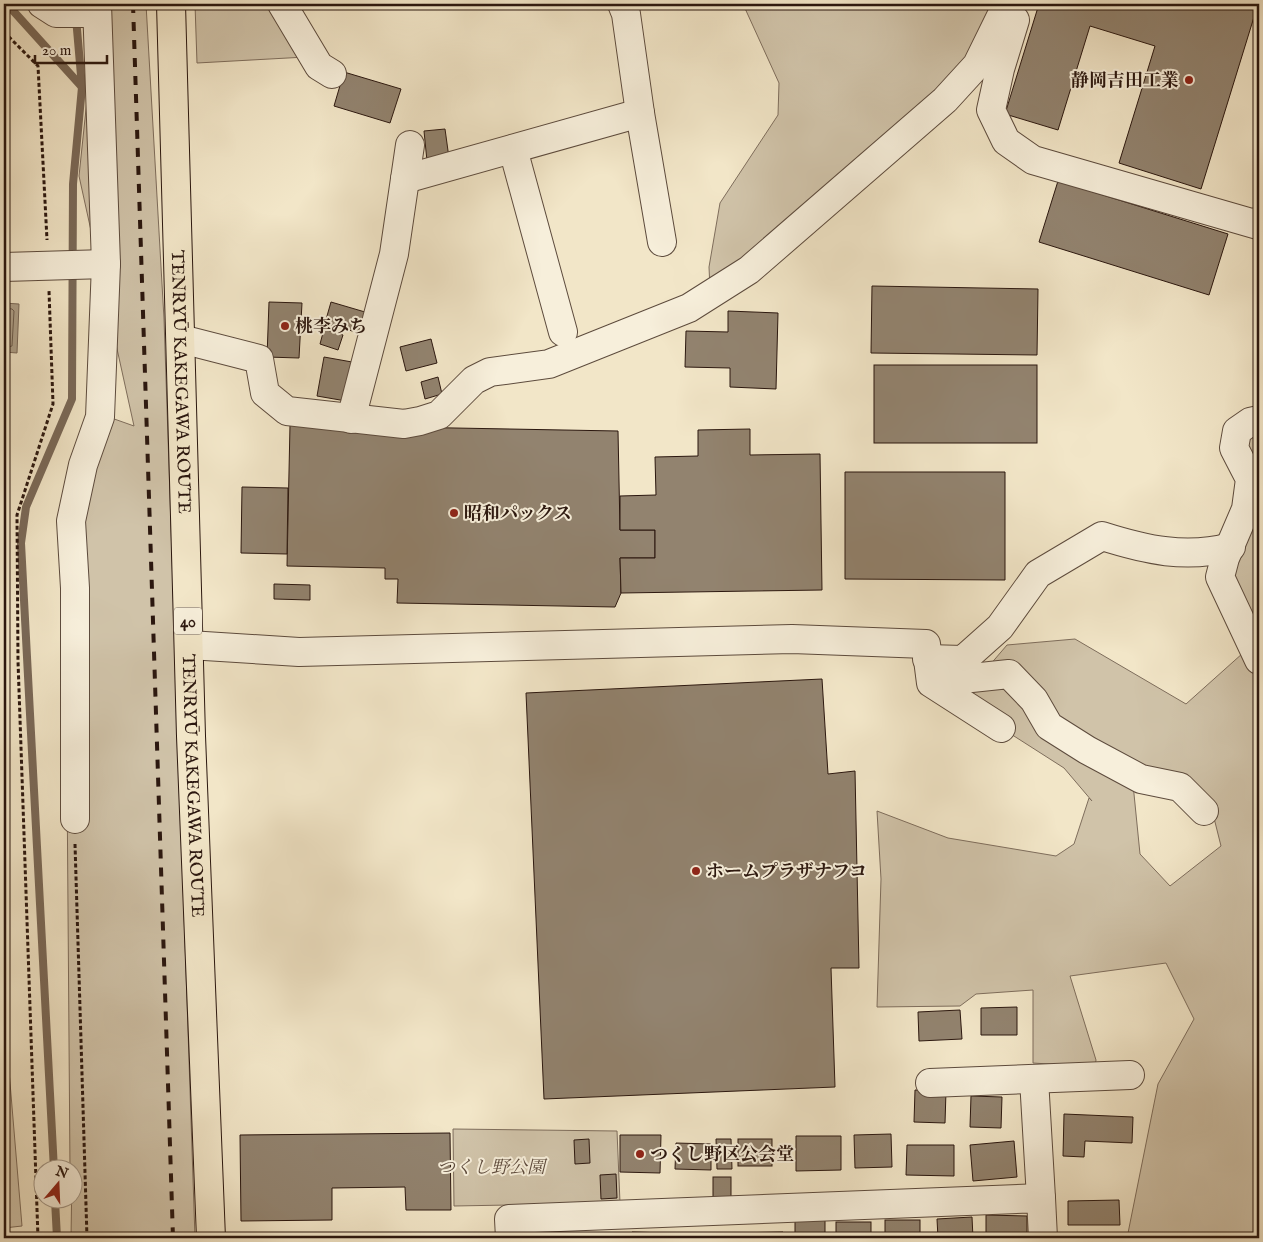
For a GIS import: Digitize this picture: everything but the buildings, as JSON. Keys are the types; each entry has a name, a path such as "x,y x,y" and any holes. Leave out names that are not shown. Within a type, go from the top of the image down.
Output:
{"main road":[{"name":"TENRYŪ KAKEGAWA ROUTE","path":"172,4 189,645 211,1238"}],"street":[{"path":"282,4 319,66 332,74"},
{"path":"181,339 259,359 265,393 287,411 404,424 439,415 474,380 490,372 549,364 689,308 749,270 945,100 977,65 1007,4"},
{"path":"1020,4 1000,68 992,110 1006,142 1033,160 1258,225 1259,221"},
{"path":"627,5 640,112 662,242"},
{"path":"75,819 76,588 72,521 83,465 100,417 96,264 76,10"},
{"path":"405,179 640,112"},
{"path":"351,419 394,254 410,145"},
{"path":"514,149 563,332"},
{"path":"4,267 96,264"},
{"path":"1259,420 1250,422 1237,431 1234,448 1250,479 1246,509 1220,577 1259,660"},
{"path":"929,671 963,660 1000,627 1038,574 1102,536 1136,546 1170,552 1207,553 1231,547"},
{"path":"189,645 299,652 792,639 926,644 929,671 1001,728"},
{"path":"929,671 1009,674 1034,700 1049,726 1087,750 1141,779 1180,787 1204,811"},
{"path":"930,1083 1130,1075"},
{"path":"1034,1079 1043,1238"},
{"path":"510,1238 509,1219 1040,1198"}],"path":[{"path":"4,32 38,66 52,266 53,404 17,515 18,661 38,1238"},
{"path":"75,819 87,1238"}],"green space":[{"path":"97,4 146,4 164,319 195,1238 71,1238 71,1210 82,1210 82,1160 70,1160 66,644 71,521 103,415 134,426 79,176"},
{"path":"195,4 270,4 306,57 197,63"},
{"path":"743,4 1006,4 981,57 710,289 709,267 720,203 778,115 779,83"},
{"path":"1259,433 1259,651 1220,577 1241,523 1235,443"},
{"path":"1075,639 1186,704 1243,653 1259,666 1259,1238 1127,1238 1158,1084 1194,1019 1166,963 1070,976 1096,1060 1095,1067 1033,1063 1033,990 976,994 960,1006 877,1007 881,879 877,811 948,838 1056,856 1074,844 1089,798 1092,801 1064,768 931,683 983,673 1007,645","holes":["1131,764 1210,802 1221,846 1170,886 1140,854"]},
{"path":"4,1011 22,1226 4,1228"},
{"name":"つくし野公園","path":"453,1129 617,1131 620,1203 454,1206"}],"water":[{"path":"4,303 19,304 17,353 4,352"}],"waterway":[{"path":"7,4 82,87"},
{"path":"53,1160 21,543 26,507 72,399 73,184 82,87 76,18"},
{"path":"56,1210 57,1238"}],"railway":[{"path":"133,4 173,1238"}],"place":[{"name":"静岡吉田工業","path":"1189,80"},
{"name":"桃李みち","path":"285,326"},
{"name":"昭和パックス","path":"454,513"},
{"name":"ホームプラザナフコ","path":"696,871"},
{"name":"つくし野区公会堂","path":"640,1154"}]}
